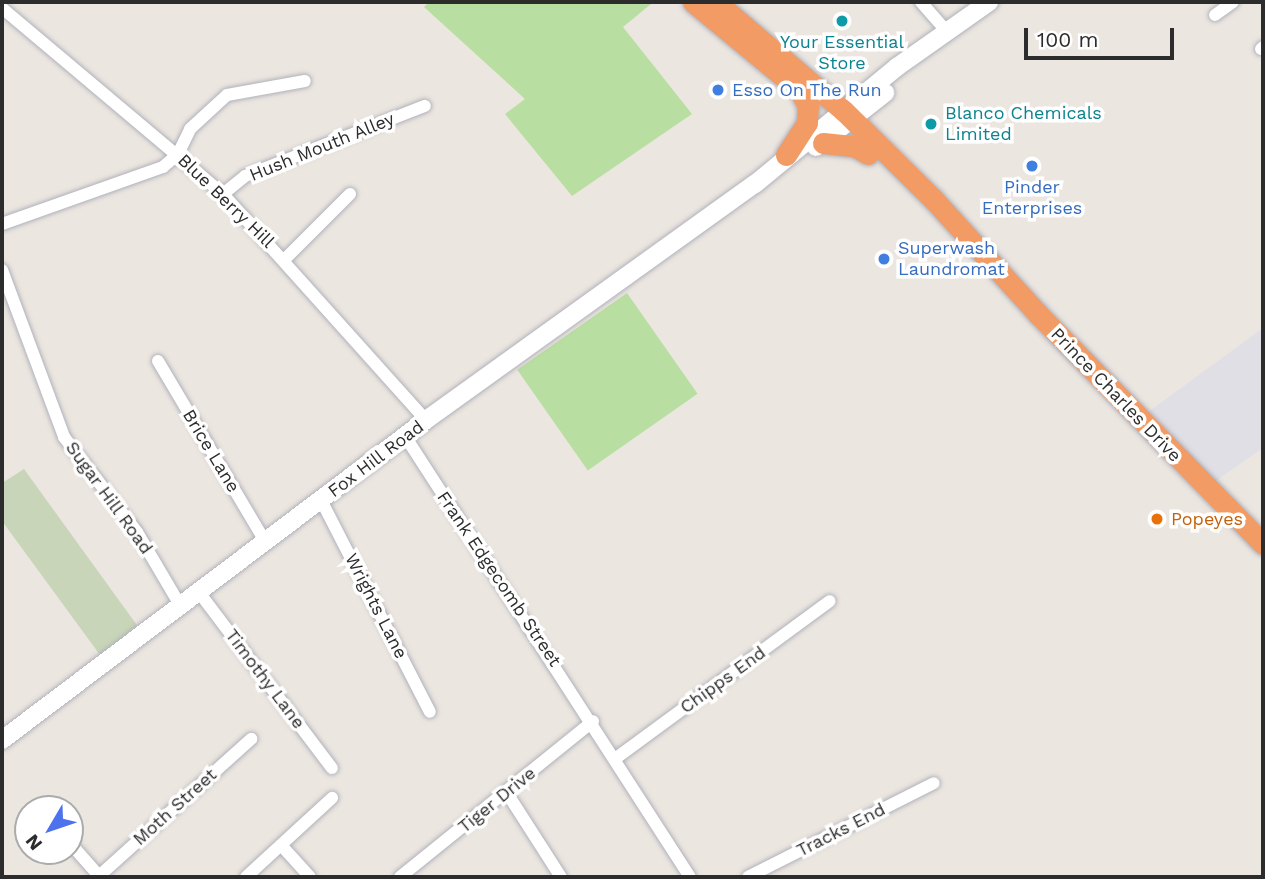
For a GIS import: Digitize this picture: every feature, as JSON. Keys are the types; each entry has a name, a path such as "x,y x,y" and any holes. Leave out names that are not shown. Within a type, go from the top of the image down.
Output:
{"highway":[{"name":"Prince Charles Drive","path":"693,2 802,93 843,120 868,154 971,244"},
{"name":"Prince Charles Drive","path":"716,2 971,244 1263,544"},
{"path":"786,155 807,123 808,106 802,93"},
{"path":"823,143 854,146 868,154"}],"main road":[{"name":"Fox Hill Road","path":"755,184 786,155 843,120 905,76 917,57 989,2"},
{"name":"Fox Hill Road","path":"2,740 426,420 755,184 823,143 843,120"}],"street":[{"path":"921,2 948,33"},
{"path":"1215,15 1233,2"},
{"name":"Blue Berry Hill","path":"4,13 178,154 223,194 285,259 426,420"},
{"path":"2,224 163,167 178,154 190,129 227,95 305,81"},
{"name":"Hush Mouth Alley","path":"223,194 245,176 425,106"},
{"path":"285,259 350,194"},
{"name":"Sugar Hill Road","path":"2,270 64,437 137,533 180,605"},
{"name":"Brice Lane","path":"158,361 265,541"},
{"name":"Frank Edgecomb Street","path":"405,436 593,721 690,877"},
{"name":"Wrights Lane","path":"321,500 430,712"},
{"name":"Timothy Lane","path":"198,591 332,768"},
{"name":"Chipps End","path":"615,758 830,601"},
{"name":"Tiger Drive","path":"400,877 593,721"},
{"name":"Moth Street","path":"99,877 251,739"},
{"name":"Tracks End","path":"748,877 934,783"},
{"path":"507,793 561,877"},
{"path":"246,877 332,798"},
{"path":"281,845 310,877"},
{"path":"84,859 99,877"}],"shaded area":[{"path":"1263,328 1263,448 1214,482 1148,412"}],"green space":[{"path":"429,2 647,2 651,4 623,27 692,114 572,196 505,114 525,99 424,7"},
{"path":"627,293 698,394 588,471 517,370"},
{"path":"24,469 139,628 100,655 2,521 2,483"}],"place":[{"name":"Your Essential Store","path":"842,21"},
{"name":"Esso On The Run","path":"718,90"},
{"name":"Blanco Chemicals Limited","path":"931,124"},
{"name":"Pinder Enterprises","path":"1032,166"},
{"name":"Superwash Laundromat","path":"884,259"},
{"name":"Popeyes","path":"1157,519"}]}
